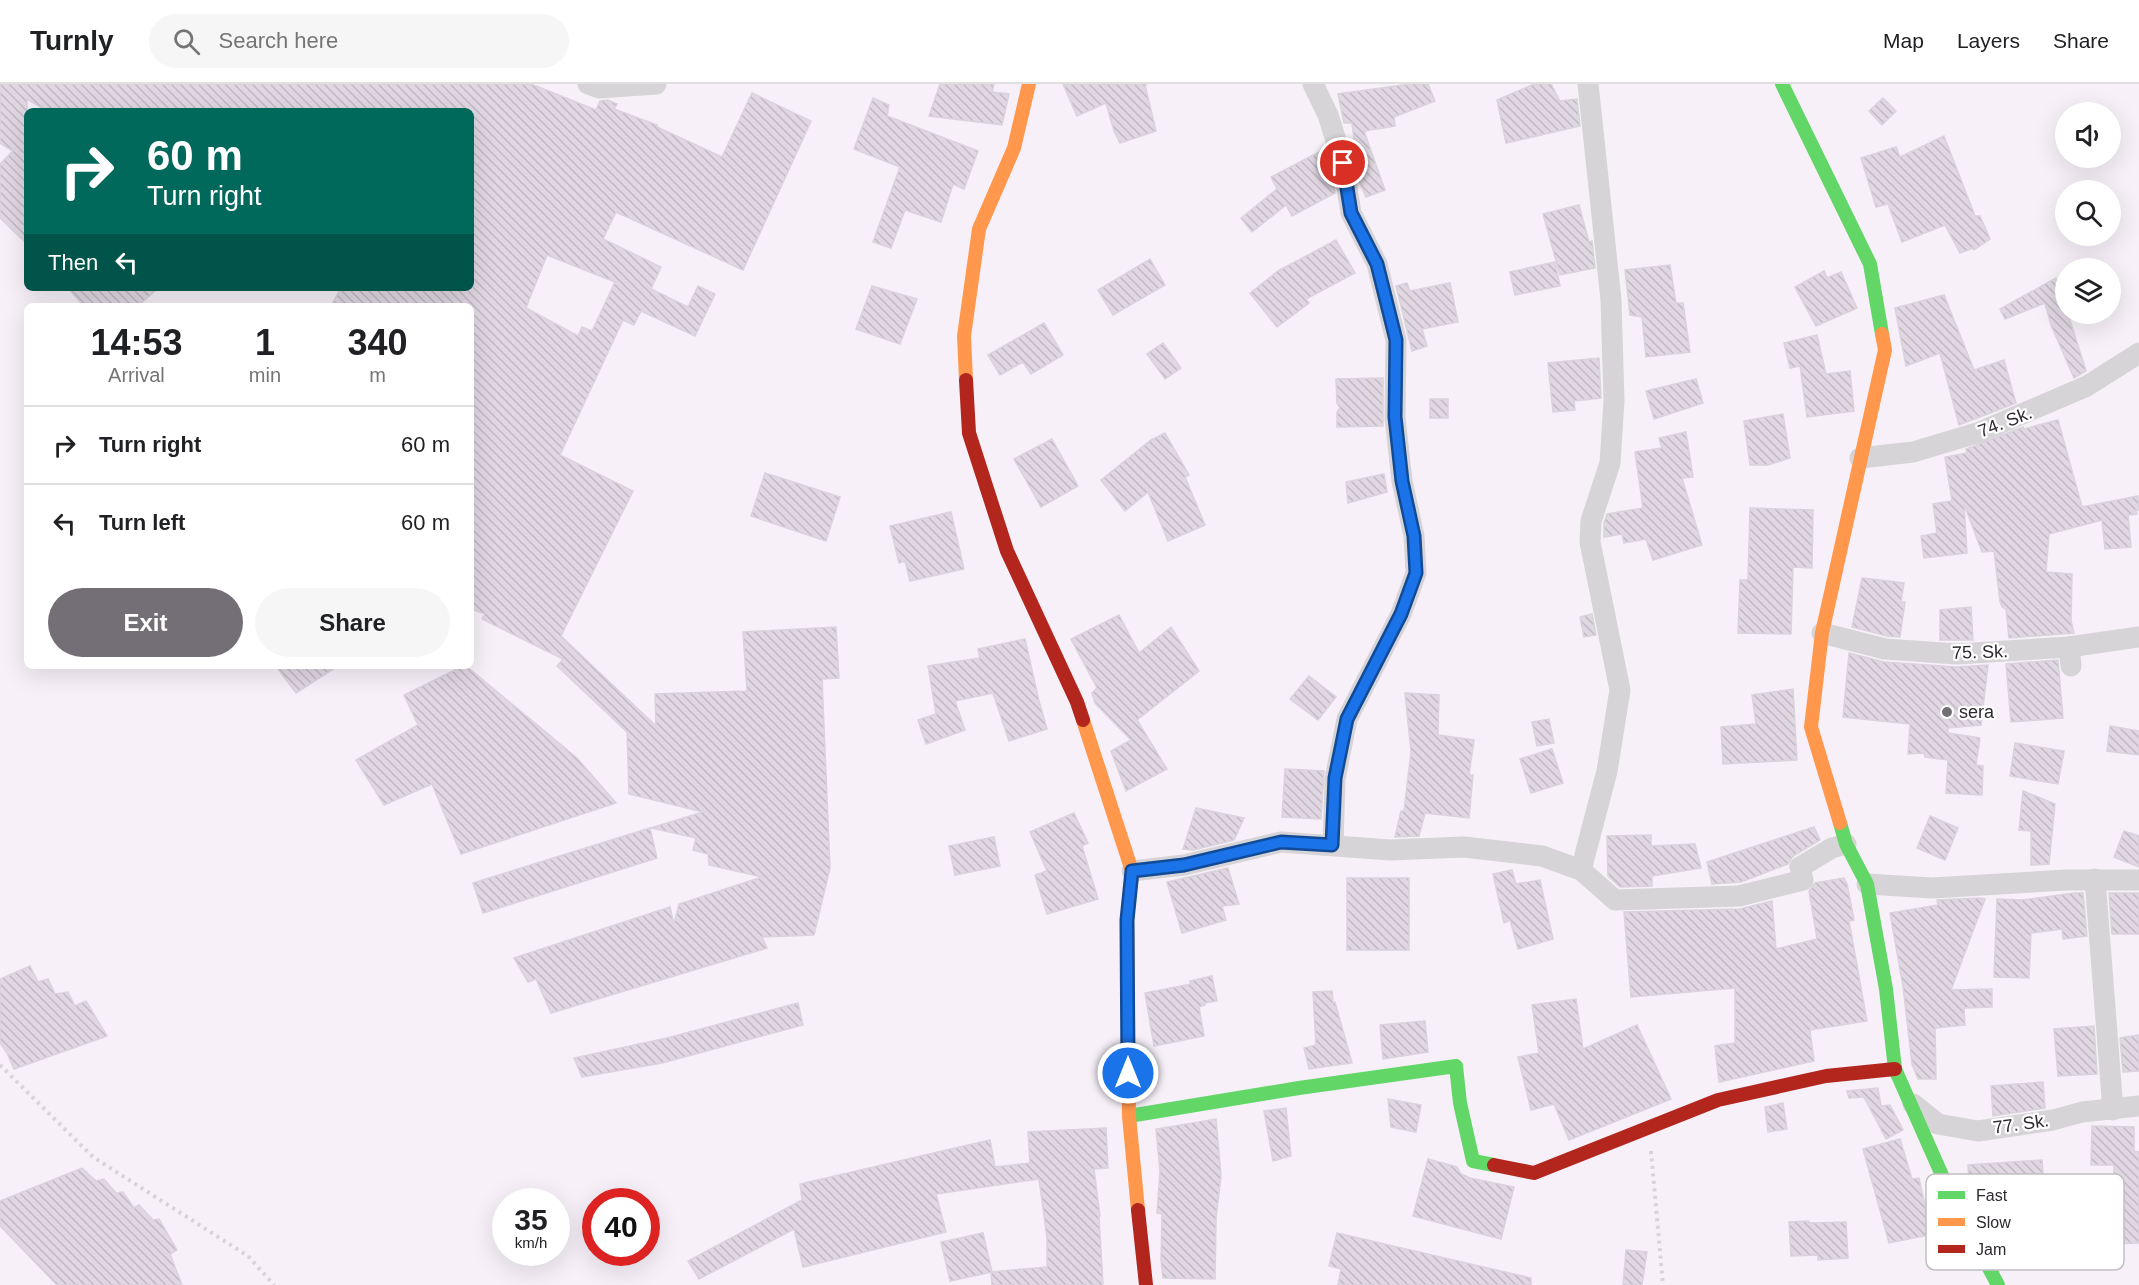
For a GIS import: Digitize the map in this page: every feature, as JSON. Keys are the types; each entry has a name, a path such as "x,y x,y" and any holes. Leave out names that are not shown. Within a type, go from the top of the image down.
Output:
{"street":[{"path":"588,84 599,88 656,84"},
{"path":"1029,84 1014,148 979,229 964,336 969,433 1007,551 1077,702 1132,871 1127,920 1129,1116 1146,1285"},
{"path":"1313,84 1328,115 1343,163 1351,213 1377,264 1396,340 1395,417 1402,481 1414,536 1416,573 1401,614 1347,719 1335,778 1332,845"},
{"path":"1581,870 1607,771 1620,690 1590,542 1590,521 1610,463 1614,401 1611,300 1588,84"},
{"path":"1782,84 1870,264 1886,350 1822,633 1810,727 1846,844 1867,884 1886,989 1895,1069 1942,1174"},
{"name":"74. Sk.","path":"1860,458 1913,452 1980,432 2087,386 2139,353"},
{"name":"75. Sk.","path":"1822,633 1885,649 1957,654 2070,656 2139,637"},
{"path":"1132,871 1184,865 1281,842 1390,850 1464,847 1542,856 1581,870 1615,900 1739,896 1803,880 1800,867 1832,848 1846,844"},
{"path":"1867,884 1932,888 2095,879 2139,880"},
{"path":"2095,879 2113,1110"},
{"path":"1129,1116 1299,1088 1456,1066 1460,1103 1473,1161 1534,1173 1718,1100 1826,1076 1895,1069"},
{"name":"77. Sk.","path":"1911,1102 1938,1124 1978,1131 2053,1120 2082,1112 2139,1106"},
{"path":"1990,1270 1998,1285"}],"path":[{"path":"0,1065 93,1157 248,1256 274,1285"},
{"path":"1652,1125 1650,1139 1663,1285"}],"building":[{"path":"0,84 531,84 596,110 600,101 608,100 617,104 614,109 657,125 722,157 752,93 811,121 743,270 616,212 603,239 661,267 651,289 688,307 698,286 715,294 695,336 641,311 634,325 623,320 560,455 633,491 561,636 656,726 655,694 747,691 743,632 836,627 839,678 822,679 830,868 814,935 762,937 767,948 551,1013 536,979 528,982 514,958 670,907 674,924 679,904 762,877 709,865 708,854 693,850 696,838 651,828 703,812 629,794 627,732 557,666 563,659 482,619 485,614 474,610 474,303 333,303 339,291 474,291 474,108 42,108 27,99 27,108 24,108 24,241 0,218 0,164 13,151 0,143","holes":["547,255 615,282 592,331 582,327 578,336 526,308"]},
{"path":"940,84 994,84 992,92 1009,94 1002,125 929,116"},
{"path":"1063,84 1147,84 1145,85 1156,131 1120,143 1106,103 1077,116"},
{"path":"1410,84 1428,84 1435,101 1394,117 1395,126 1364,131 1385,190 1366,197 1359,181 1352,123 1344,123 1338,94"},
{"path":"1534,84 1551,84 1560,101 1577,99 1580,126 1506,143 1497,100"},
{"path":"873,98 889,105 887,116 978,151 964,189 953,184 941,222 905,210 891,248 873,242 900,167 854,149"},
{"path":"1883,98 1896,111 1882,125 1869,111"},
{"path":"1944,136 1975,216 1980,216 1990,239 1974,250 1973,248 1960,253 1945,225 1902,242 1888,204 1876,207 1861,158 1896,147 1900,157"},
{"path":"1319,152 1332,176 1335,193 1292,216 1286,205 1252,232 1241,218 1277,189 1271,177"},
{"path":"1579,205 1589,242 1592,241 1595,268 1560,275 1543,214"},
{"path":"1336,240 1355,273 1306,299 1309,303 1277,327 1250,293 1278,271"},
{"path":"1150,259 1165,285 1113,315 1098,290"},
{"path":"1555,262 1560,286 1515,295 1510,272"},
{"path":"1670,265 1676,303 1683,303 1690,352 1646,357 1642,317 1630,315 1625,270"},
{"path":"1824,271 1827,278 1841,272 1857,308 1816,326 1795,287"},
{"path":"2055,279 2055,324 2071,324 2086,371 2074,378 2051,325 2045,303 2005,319 2000,309"},
{"path":"1407,283 1410,291 1450,283 1458,322 1422,329 1427,346 1412,351 1396,286"},
{"path":"872,286 917,299 900,344 856,329"},
{"path":"71,291 155,291 141,303 81,303"},
{"path":"1944,295 1974,370 2004,360 2016,403 1959,425 1940,353 1906,366 1895,308"},
{"path":"1044,323 1063,355 1031,374 1023,362 1000,375 988,355"},
{"path":"1817,335 1826,374 1850,371 1854,411 1807,417 1800,366 1790,368 1784,343"},
{"path":"1163,343 1181,368 1165,379 1147,354"},
{"path":"1599,358 1601,398 1574,401 1575,410 1553,412 1548,363"},
{"path":"1383,378 1383,426 1337,427 1337,412 1340,408 1337,403 1336,379"},
{"path":"1696,379 1703,403 1654,419 1646,391"},
{"path":"1430,399 1448,399 1448,418 1430,418"},
{"path":"1783,414 1790,458 1768,465 1750,465 1744,421"},
{"path":"2058,420 2082,507 2138,496 2137,514 2128,515 2131,547 2105,549 2102,520 2049,534 2046,572 2072,574 2071,621 2074,633 2009,638 2006,609 2002,607 2000,601 1994,551 1982,552 1964,504 1967,553 1924,558 1921,536 1937,533 1933,504 1952,501 1945,457 1967,453 1966,449 2023,427 2024,429"},
{"path":"1686,432 1693,477 1682,478 1702,545 1653,560 1646,539 1624,543 1622,534 1604,537 1604,523 1607,514 1643,508 1635,452 1662,448 1659,438"},
{"path":"1165,433 1189,475 1185,477 1205,525 1168,541 1148,492 1125,511 1101,480 1151,440"},
{"path":"1052,439 1078,486 1041,507 1014,459"},
{"path":"765,473 840,497 826,541 751,516"},
{"path":"1384,474 1387,492 1348,503 1346,482"},
{"path":"1750,508 1813,510 1812,568 1793,567 1791,634 1738,633 1740,580 1748,580"},
{"path":"951,512 964,569 910,581 905,561 899,563 890,526"},
{"path":"1862,578 1904,583 1901,602 1905,602 1900,637 1852,627"},
{"path":"1971,607 1973,640 1940,640 1940,610"},
{"path":"1592,614 1596,635 1584,637 1580,617"},
{"path":"1119,615 1139,653 1171,627 1199,671 1137,720 1167,769 1126,791 1111,751 1131,740 1095,703 1092,693 1097,688 1071,639"},
{"path":"1025,639 1047,729 1009,741 993,693 955,701 965,730 926,744 918,720 936,714 928,666 980,658 978,649"},
{"path":"1849,653 1884,662 1956,667 1988,665 1981,725 1948,728 1948,733 1980,738 1976,765 1983,766 1982,795 1946,793 1948,760 1925,757 1924,753 1908,754 1910,724 1843,717"},
{"path":"2058,660 2063,718 2011,722 2006,664"},
{"path":"278,669 333,669 296,693"},
{"path":"457,669 470,669 577,758 616,803 461,854 432,784 384,805 356,760 418,725 404,695"},
{"path":"1309,676 1336,697 1318,720 1290,699"},
{"path":"1793,689 1797,760 1723,764 1721,727 1756,724 1752,695"},
{"path":"1405,693 1439,695 1438,735 1474,740 1469,775 1473,775 1469,818 1425,813 1419,836 1395,837 1401,811 1404,811 1411,752"},
{"path":"1549,719 1554,743 1537,746 1532,722"},
{"path":"2110,726 2139,731 2139,755 2107,751"},
{"path":"2015,743 2064,751 2058,784 2010,776"},
{"path":"1552,749 1563,783 1531,793 1520,759"},
{"path":"1285,769 1324,771 1321,819 1282,817"},
{"path":"2023,791 2055,804 2049,864 2031,865 2031,831 2019,830"},
{"path":"1196,808 1244,818 1234,840 1193,850 1183,849"},
{"path":"1074,813 1088,843 1082,846 1098,899 1047,914 1035,875 1047,871 1030,832"},
{"path":"1930,816 1958,828 1945,860 1917,848"},
{"path":"1814,827 1820,840 1793,856 1788,864 1741,882 1712,884 1707,862"},
{"path":"650,828 657,858 483,913 473,883"},
{"path":"2124,831 2139,836 2139,867 2114,857"},
{"path":"1651,835 1651,846 1695,844 1701,868 1652,876 1652,886 1620,887 1608,876 1607,836"},
{"path":"994,837 1000,866 955,875 949,846"},
{"path":"1228,868 1239,904 1222,906 1226,920 1182,933 1167,882"},
{"path":"1512,870 1516,884 1540,880 1553,939 1518,949 1510,920 1504,923 1493,874"},
{"path":"1347,878 1409,878 1409,950 1347,950"},
{"path":"1844,878 1854,920 1849,921 1867,1021 1810,1030 1814,1061 1719,1082 1715,1046 1735,1043 1735,988 1631,997 1624,912 1740,909 1772,901 1776,949 1817,939 1809,891 1815,883"},
{"path":"2083,893 2087,936 2063,939 2062,929 2031,933 2029,978 1994,977 1997,899 2022,900"},
{"path":"2109,893 2139,893 2139,934 2112,934"},
{"path":"1985,899 1951,990 1992,989 1992,1007 1964,1008 1965,1025 1935,1028 1936,1079 1918,1079 1912,1064 1903,986 1890,913 1938,905 1937,900"},
{"path":"30,966 38,982 48,979 55,994 68,992 75,1006 86,1001 107,1036 14,1069 0,1043 0,979"},
{"path":"1212,976 1217,1001 1205,1003 1199,1007 1204,1036 1154,1046 1145,993 1191,984 1190,981"},
{"path":"1332,991 1333,1003 1335,1002 1352,1063 1309,1069 1304,1048 1316,1045 1313,992"},
{"path":"1576,999 1583,1049 1637,1025 1671,1099 1569,1140 1554,1104 1531,1110 1518,1057 1539,1053 1532,1005"},
{"path":"798,1003 803,1025 662,1063 582,1077 574,1058 667,1038"},
{"path":"1425,1021 1428,1052 1383,1059 1380,1025"},
{"path":"2094,1026 2097,1074 2058,1076 2054,1029"},
{"path":"2139,1035 2139,1071 2123,1072 2120,1038"},
{"path":"2043,1082 2045,1108 1993,1116 1991,1086"},
{"path":"1878,1088 1881,1106 1890,1105 1903,1130 1886,1139 1864,1097 1849,1098 1847,1091"},
{"path":"1388,1099 1421,1105 1416,1132 1391,1127"},
{"path":"1783,1103 1787,1129 1768,1132 1765,1107"},
{"path":"1286,1108 1291,1156 1273,1161 1264,1111"},
{"path":"1216,1119 1221,1176 1216,1218 1215,1279 1163,1278 1162,1214 1157,1213 1160,1171 1156,1129"},
{"path":"2092,1126 2134,1127 2134,1151 2139,1152 2139,1243 2124,1244 2124,1174 2114,1174 2114,1165 2091,1165"},
{"path":"1106,1128 1108,1168 1094,1169 1100,1216 1103,1285 992,1285 991,1272 1047,1267 1047,1238 1039,1179 936,1194 946,1232 803,1267 794,1229 699,1279 688,1261 802,1200 800,1184 990,1140 995,1167 1030,1163 1028,1132"},
{"path":"1900,1139 1912,1179 1919,1178 1926,1210 1926,1236 1889,1243 1863,1149"},
{"path":"1428,1159 1457,1167 1461,1174 1470,1178 1514,1187 1501,1239 1413,1216"},
{"path":"2042,1160 2043,1174 1969,1174 1968,1165"},
{"path":"82,1168 96,1181 104,1179 116,1193 123,1192 134,1208 139,1205 153,1220 159,1219 177,1250 170,1254 182,1285 57,1285 0,1226 0,1201"},
{"path":"1809,1221 1809,1223 1846,1222 1848,1258 1818,1260 1818,1255 1791,1256 1789,1222"},
{"path":"983,1233 992,1272 950,1281 941,1242"},
{"path":"1337,1233 1531,1278 1531,1285 1338,1285 1341,1269 1329,1266"},
{"path":"1626,1250 1647,1252 1642,1285 1623,1285"}],"traffic: fast":[{"path":"1782,84 1870,264 1882,334"},
{"path":"1840,823 1846,844 1867,884 1886,989 1895,1069 1941,1174"},
{"path":"1129,1116 1299,1088 1456,1066 1460,1103 1473,1161 1494,1165"},
{"path":"1990,1270 1998,1285"}],"traffic: slow":[{"path":"966,380 964,336 979,229 1014,148 1029,84"},
{"path":"1840,823 1811,727 1822,633 1885,350 1882,334"},
{"path":"1083,720 1132,871 1127,920 1129,1116 1138,1210"}],"traffic: jam":[{"path":"966,380 969,433 1007,551 1077,702 1083,720"},
{"path":"1494,1165 1534,1173 1718,1100 1826,1076 1895,1069"},
{"path":"1138,1210 1146,1285"}],"place":[{"name":"sera","path":"1947,712"}],"route":[{"path":"1128,1073 1127,920 1132,871 1184,865 1281,842 1332,845 1335,778 1347,719 1401,614 1416,573 1414,536 1402,481 1395,417 1396,340 1377,264 1351,213 1343,163"}]}
